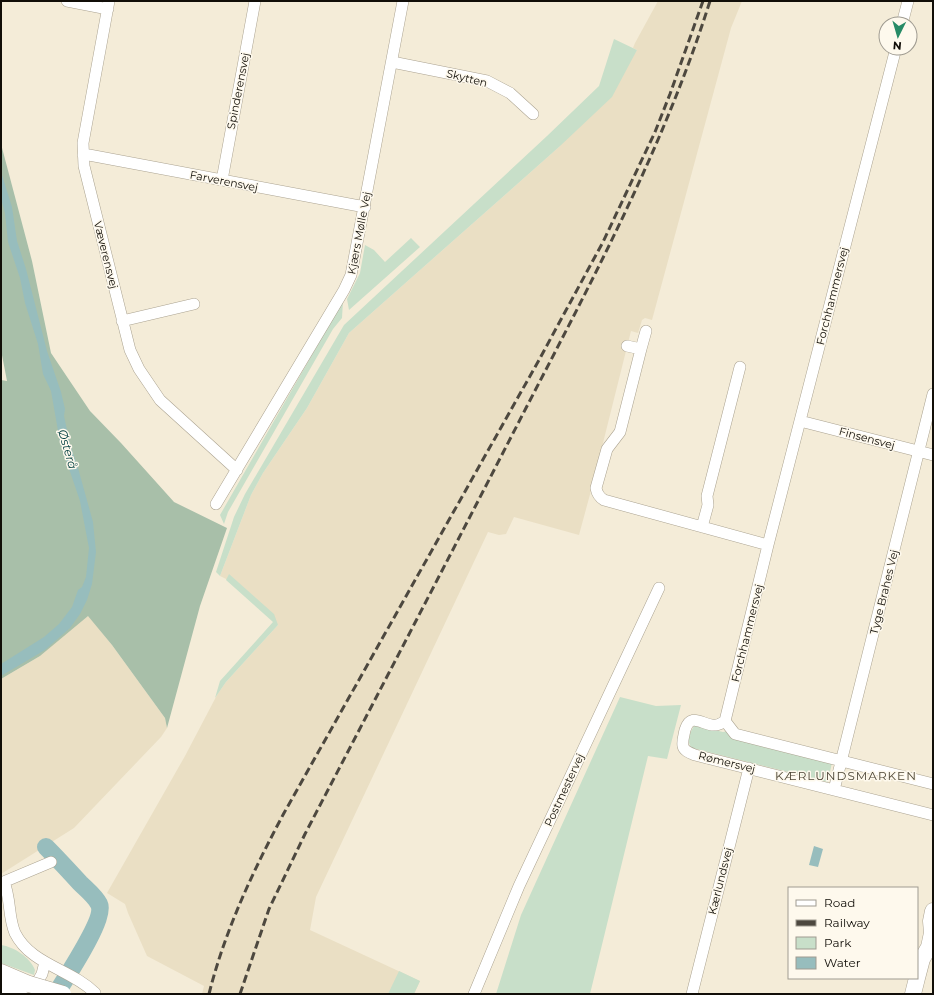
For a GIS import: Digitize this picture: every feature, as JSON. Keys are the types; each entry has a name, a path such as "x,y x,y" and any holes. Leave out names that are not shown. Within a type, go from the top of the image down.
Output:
{"street":[{"path":"67,1 109,5"},
{"name":"Spinderensvej","path":"222,180 255,1"},
{"name":"Kjærs Mølle Vej","path":"216,504 348,284 351,276 403,1"},
{"path":"904,16 908,1"},
{"name":"Væverensvej","path":"109,5 83,143 83,156 122,321 130,350 139,369 160,400 236,470"},
{"name":"Forchhammersvej","path":"725,721 768,545 894,56"},
{"name":"Skytten","path":"392,62 487,82 510,93 533,114"},
{"name":"Farverensvej","path":"83,156 89,155 364,207"},
{"path":"122,321 194,304"},
{"path":"646,331 620,432 607,449 596,488 597,493 604,500 768,545"},
{"path":"627,346 641,349"},
{"path":"702,527 708,505 707,496 740,367"},
{"name":"Tyge Brahes Vej","path":"834,790 933,394"},
{"name":"Finsensvej","path":"800,421 933,455"},
{"name":"Postmestervej","path":"474,994 519,886 659,588"},
{"name":"Rømersvej","path":"725,721 716,725 694,720 689,721 684,735 683,747 688,752 695,755 933,815"},
{"path":"725,721 735,734 933,784"},
{"name":"Kærlundsvej","path":"692,994 749,768"},
{"path":"50,862 3,883 8,894 11,919 16,933 33,956 88,986 95,994"},
{"path":"918,974 922,959 920,946 923,931 932,920"},
{"path":"28,991 42,974 45,962"},
{"path":"1,972 28,991"},
{"path":"912,994 917,979"},
{"path":"1,985 28,991 63,994"}],"shaded area":[{"path":"658,1 742,1 731,28 652,320 645,318 642,320 638,333 631,331 579,535 514,517 506,534 499,535 488,532 316,897 310,930 420,981 414,994 202,994 204,986 147,956 125,904 107,893 185,756 217,695 226,682 278,625 226,579 220,576 251,495 263,473 307,408 349,333 559,147 637,50 633,48 635,43"},
{"path":"88,615 112,645 165,718 167,728 161,737 74,828 1,874 1,679 40,656"}],"green space":[{"path":"614,39 637,50 612,97 559,147 349,333 307,408 263,473 251,495 220,576 216,572 234,517 245,494 344,325 599,86"},
{"path":"1,144 32,261 51,353 90,411 174,502 227,528 200,606 167,728 165,718 112,645 88,616 40,656 1,679 1,380 7,381 1,350"},
{"path":"411,238 420,247 349,310 347,299 360,273 365,245 374,250 385,262"},
{"path":"343,301 342,318 333,329 228,512 224,524 220,515"},
{"path":"229,574 274,614 278,625 226,682 215,698 220,681 273,622 226,580"},
{"path":"620,697 656,706 681,705 667,759 648,756 590,994 496,994 521,915"},
{"path":"694,726 723,732 729,731 832,762 828,782 692,748 689,740"},
{"path":"1,945 21,953 33,965 35,970 34,975 1,963"},
{"path":"399,971 420,981 414,994 388,994"}],"water":[{"name":"Østerå","path":"1,172 12,207 17,241 26,269 47,351 61,392 70,444 93,522 96,552 92,584 87,600 80,614 70,628 45,650 1,676 1,664 44,637 59,624 72,607 78,590 82,587 86,577 89,548 80,501 60,442 51,391 43,374 38,344 25,303 20,278 8,242 5,213 1,199"},
{"path":"814,846 823,849 818,867 809,865"}],"waterway":[{"path":"46,847 95,898 99,904 100,911 84,949 56,994"}],"railway":[{"path":"209,994 223,947 241,901 284,813 539,360 603,242 655,132 703,1"},
{"path":"240,994 269,909 305,834 578,308 627,208 672,106 710,1"}],"district":[{"name":"KÆRLUNDSMARKEN","path":"846,775"}]}
